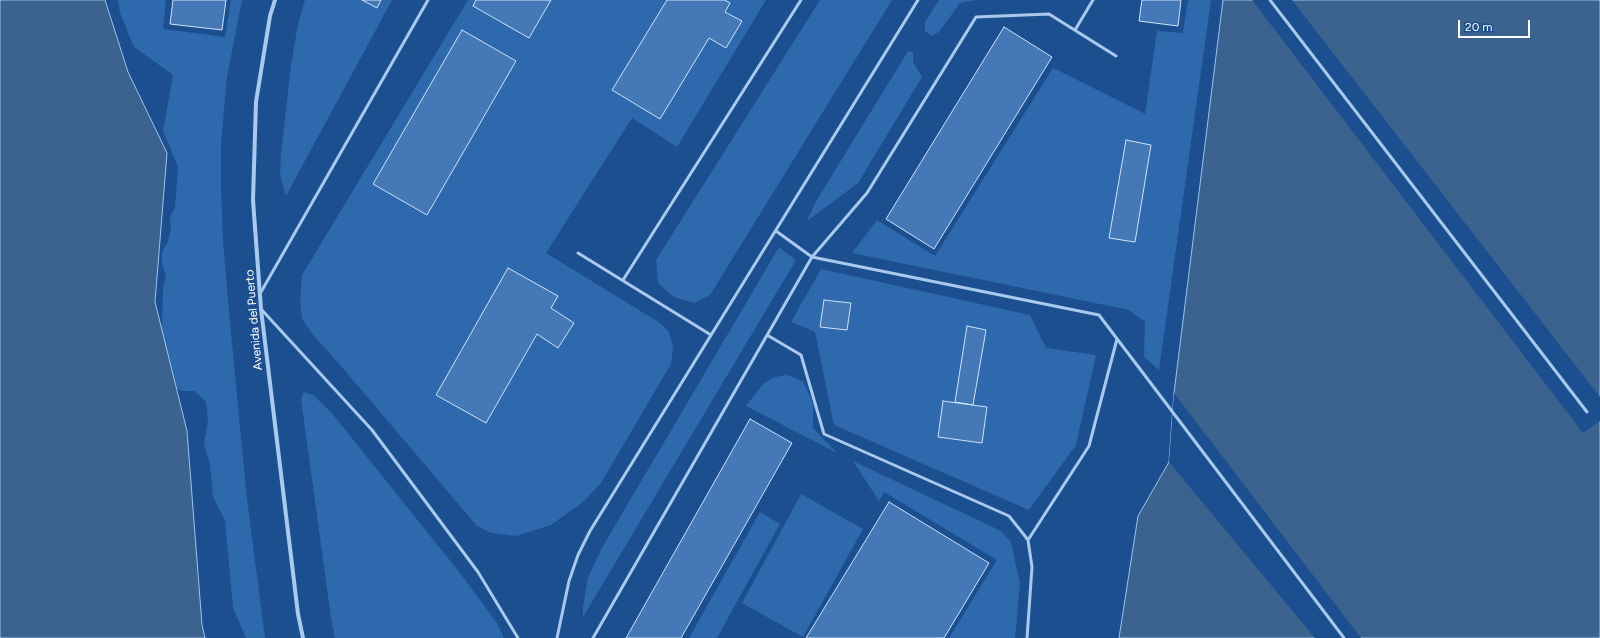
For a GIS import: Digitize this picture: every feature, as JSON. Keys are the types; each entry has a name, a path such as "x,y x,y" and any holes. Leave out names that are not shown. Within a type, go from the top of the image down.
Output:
{"street":[{"name":"Avenida del Puerto","path":"275,0 270,16 256,102 253,200 262,309 298,614 303,638"}],"lane":[{"path":"261,292 428,0"},
{"path":"623,280 801,0"},
{"path":"557,638 569,581 578,555 590,530 918,0"},
{"path":"1075,30 1093,0"},
{"path":"1270,0 1587,412"},
{"path":"593,638 812,257 868,193 976,17 1049,14 1116,56"},
{"path":"776,231 812,257 1100,315 1344,638"},
{"path":"578,253 711,335"},
{"path":"262,309 372,430 478,572 518,638"},
{"path":"767,335 801,355 824,434 1009,516 1028,540 1032,567 1026,638"},
{"path":"1028,540 1089,446 1117,339"}],"shaded area":[{"path":"0,0 105,0 128,72 167,153 155,302 187,431 202,625 205,638 0,638"},
{"path":"118,0 166,0 163,29 225,37 231,0 242,0 227,77 221,143 223,242 247,499 265,638 246,638 233,608 225,520 213,497 210,465 204,443 208,422 206,402 194,391 182,391 171,386 159,337 162,325 163,288 166,276 162,264 162,252 168,241 171,228 170,216 175,208 178,167 163,131 173,75 134,47 120,13"},
{"path":"305,0 392,0 286,196 280,175 281,154 291,65 298,24"},
{"path":"468,0 766,0 677,147 632,118 546,253 660,323 669,332 673,348 671,364 601,483 583,502 551,525 516,536 491,533 477,526 314,336 302,319 300,302 302,275"},
{"path":"820,0 892,0 710,295 694,303 674,297 658,283 656,260"},
{"path":"939,0 977,0 960,3 939,32 931,36 925,31 925,22"},
{"path":"1188,0 1211,0 1159,370 1144,357 1145,322 1129,310 852,253 877,220 935,256 1053,68 1145,114 1157,31 1183,33"},
{"path":"1223,0 1600,0 1600,638 1119,638 1138,516 1169,462 1174,393"},
{"path":"908,51 913,52 913,62 922,77 858,183 807,221 815,203"},
{"path":"779,247 796,260 583,617 588,577 603,546"},
{"path":"821,269 1030,315 1046,348 1096,355 1076,445 1029,510 834,425 815,332 791,322"},
{"path":"787,375 803,381 813,404 813,428 837,453 746,406 763,384 775,377"},
{"path":"304,392 313,395 331,412 460,573 497,623 504,638 335,638 301,399"},
{"path":"853,461 1001,531 1011,542 1020,584 1015,638 949,638 997,560 884,492 879,501"},
{"path":"801,494 863,529 803,637 742,603"},
{"path":"760,512 780,524 717,638 689,638"}],"pier":[{"path":"1252,0 1292,0 1600,397 1600,421 1583,433"},
{"path":"1174,393 1361,638 1315,638 1169,462"}],"building":[{"path":"173,0 226,0 222,30 170,24"},
{"path":"362,0 381,0 377,8"},
{"path":"476,0 551,0 529,38 473,6"},
{"path":"667,0 725,0 730,3 725,12 742,21 726,48 709,38 660,119 612,90"},
{"path":"1142,0 1181,0 1178,26 1139,21"},
{"path":"1004,27 1052,57 934,249 886,219"},
{"path":"462,30 516,61 427,215 373,184"},
{"path":"1126,140 1151,145 1135,242 1109,238"},
{"path":"508,268 558,296 551,308 574,323 558,348 537,334 486,423 436,395"},
{"path":"824,300 851,303 847,330 820,327"},
{"path":"967,326 986,330 973,405 955,402"},
{"path":"943,401 987,407 982,443 938,437"},
{"path":"750,419 792,443 681,638 626,638"},
{"path":"889,502 989,563 944,638 806,638"}]}
